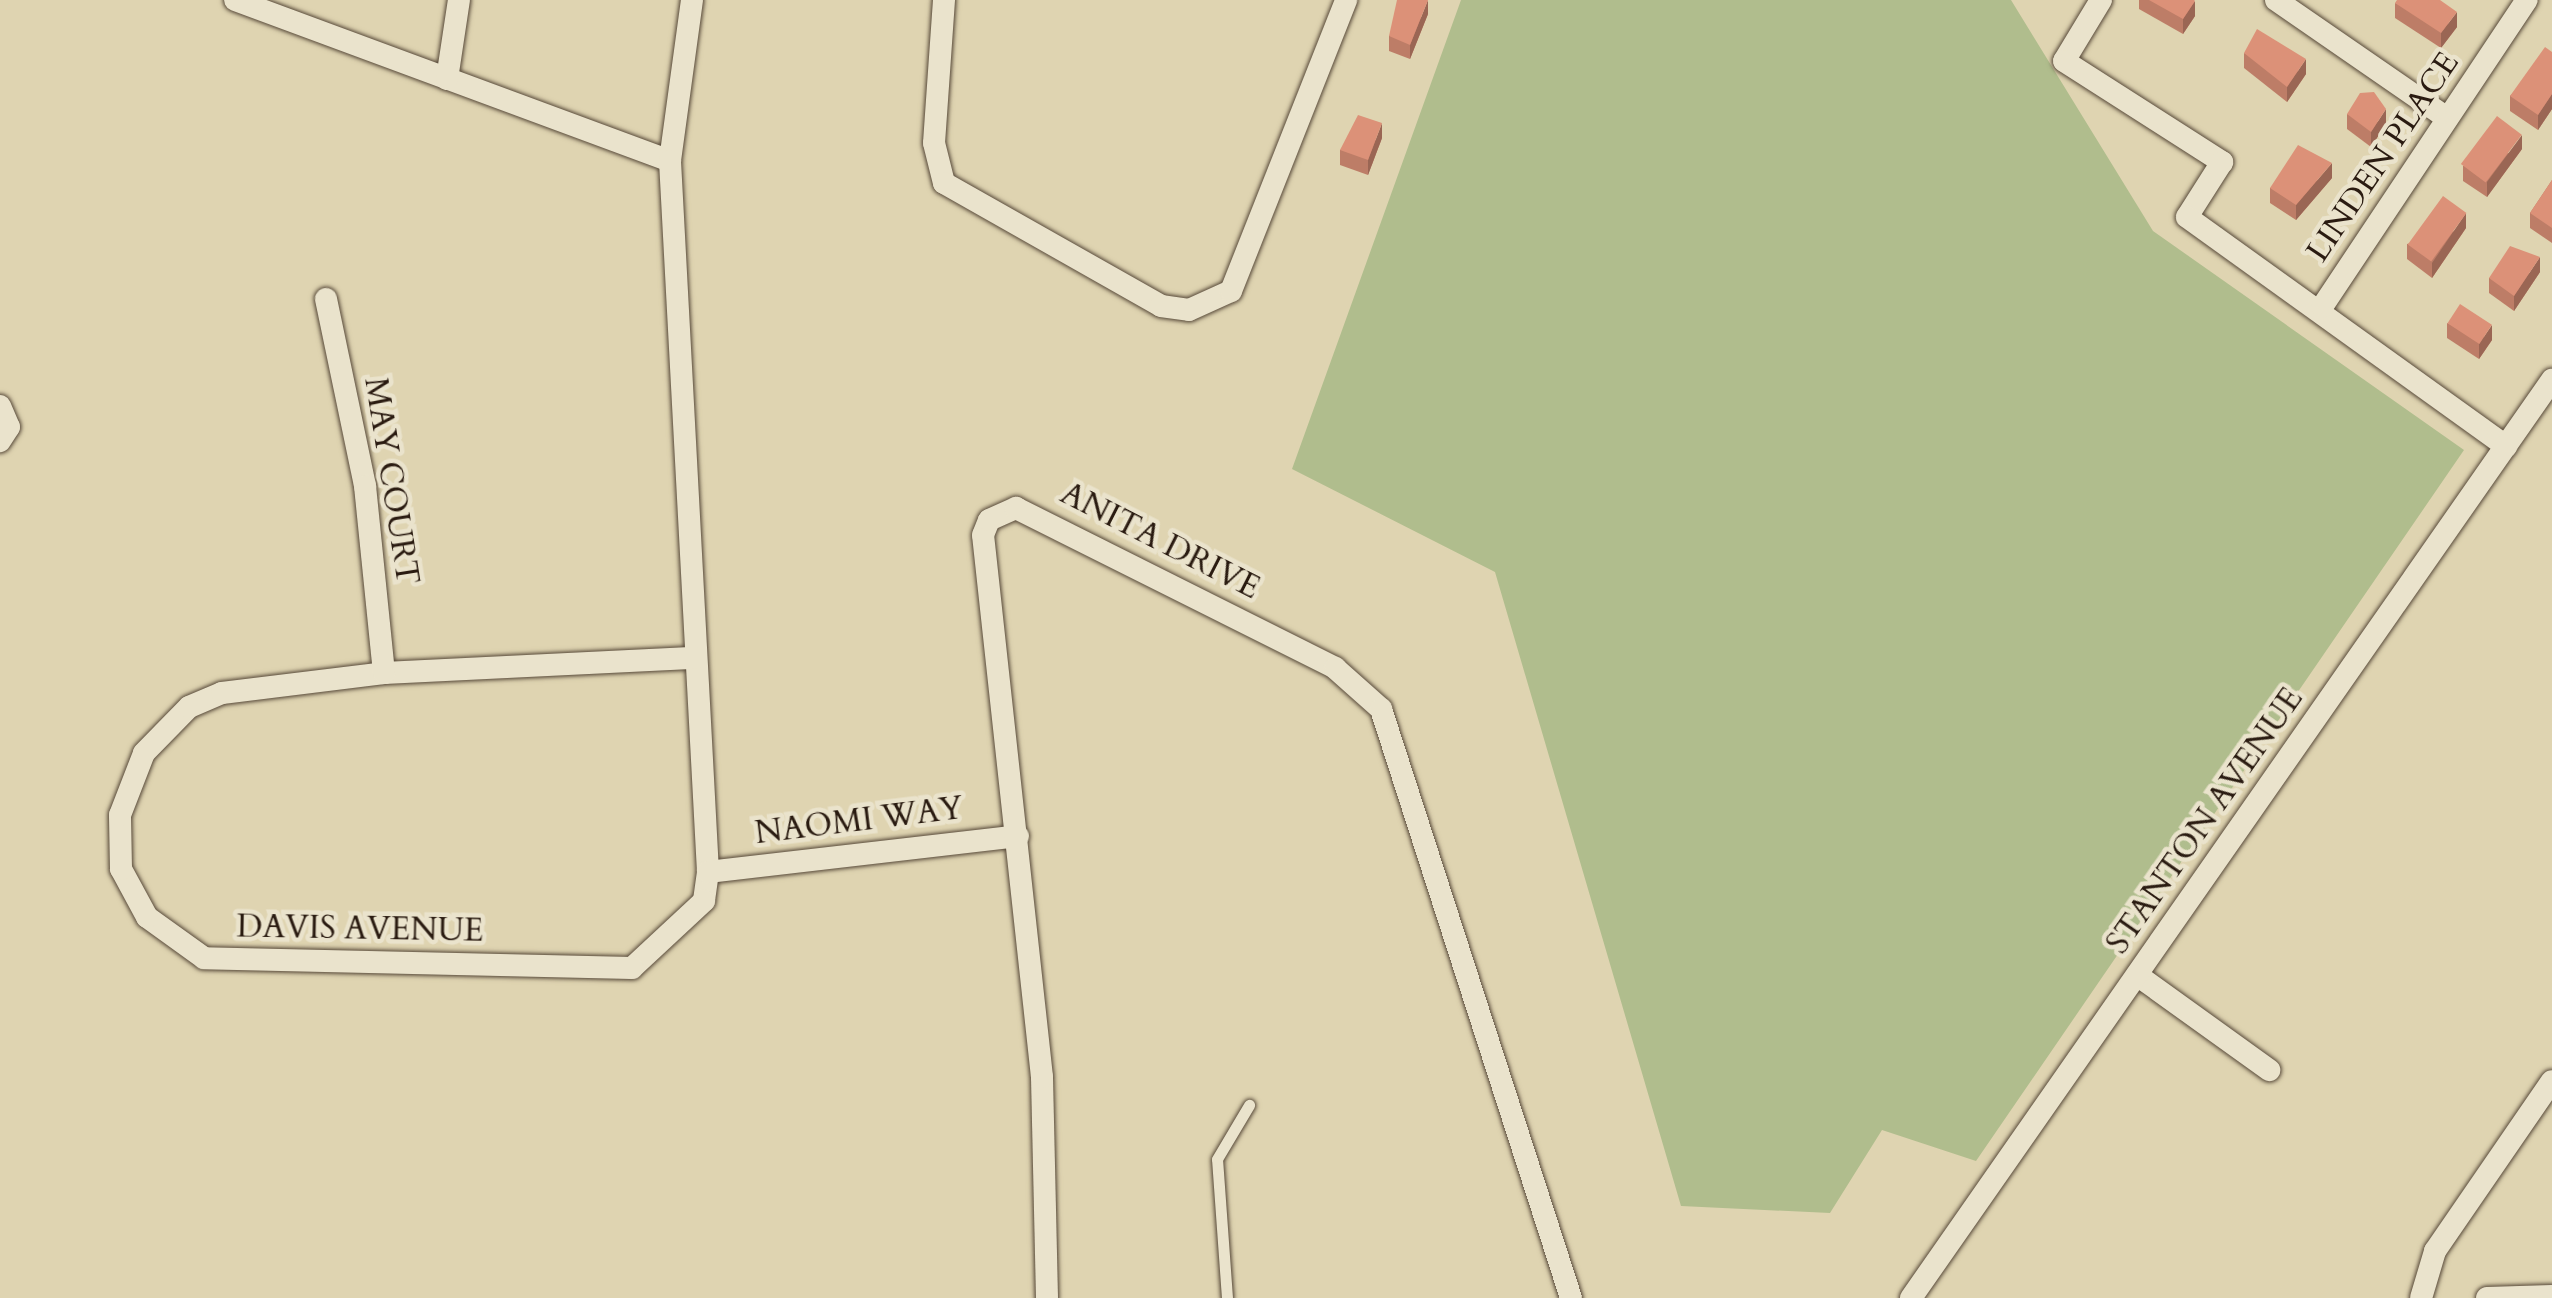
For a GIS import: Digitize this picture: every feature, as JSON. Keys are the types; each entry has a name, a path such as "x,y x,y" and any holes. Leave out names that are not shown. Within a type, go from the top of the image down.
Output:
{"street":[{"path":"235,0 670,160"},
{"path":"448,78 459,0"},
{"name":"DAVIS AVENUE","path":"692,0 670,160 708,872 704,902 686,926 632,968 204,958 147,917 121,869 120,815 162,728 222,693 384,673 696,658"},
{"path":"944,0 934,143 944,184 1161,306 1189,310 1230,291 1346,0"},
{"path":"2101,0 2064,61 2222,162 2187,217 2322,308"},
{"path":"2276,0 2447,118"},
{"name":"LINDEN PLACE","path":"2506,446 2322,308 2527,0"},
{"name":"MAY COURT","path":"326,300 365,486 384,673"},
{"name":"STANTON AVENUE","path":"1911,1298 2506,446 2545,407 2552,380"},
{"path":"0,406 9,426 0,441"},
{"name":"ANITA DRIVE","path":"1047,1298 1042,1077 983,535 1002,511 1035,513 1361,686 1392,731 1571,1298"},
{"name":"NAOMI WAY","path":"708,872 1018,836"},
{"path":"2136,976 2269,1070"},
{"path":"2421,1298 2435,1252 2552,1080"},
{"path":"2487,1298 2552,1296"}],"lane":[{"path":"1227,1298 1217,1159 1248,1105"}],"green space":[{"path":"1461,0 2011,0 2153,231 2464,450 1976,1161 1882,1130 1830,1213 1681,1206 1495,572 1292,469"}],"building":[{"path":"1397,0 1428,0 1410,45 1389,36"},
{"path":"2149,0 2194,0 2195,1 2183,19"},
{"path":"2440,0 2457,12 2441,33 2395,3"},
{"path":"2257,29 2306,59 2287,87 2244,53"},
{"path":"2545,47 2552,52 2552,94 2538,115 2510,96"},
{"path":"2374,92 2386,109 2371,132 2347,114 2360,93"},
{"path":"1358,115 1382,123 1368,160 1340,150"},
{"path":"2497,116 2522,135 2486,183 2461,164"},
{"path":"2298,145 2332,163 2296,205 2270,188"},
{"path":"2552,180 2552,228 2530,213"},
{"path":"2443,196 2466,213 2431,262 2408,245"},
{"path":"2510,246 2540,257 2514,296 2489,278"},
{"path":"2460,304 2492,325 2479,344 2447,323"}]}
